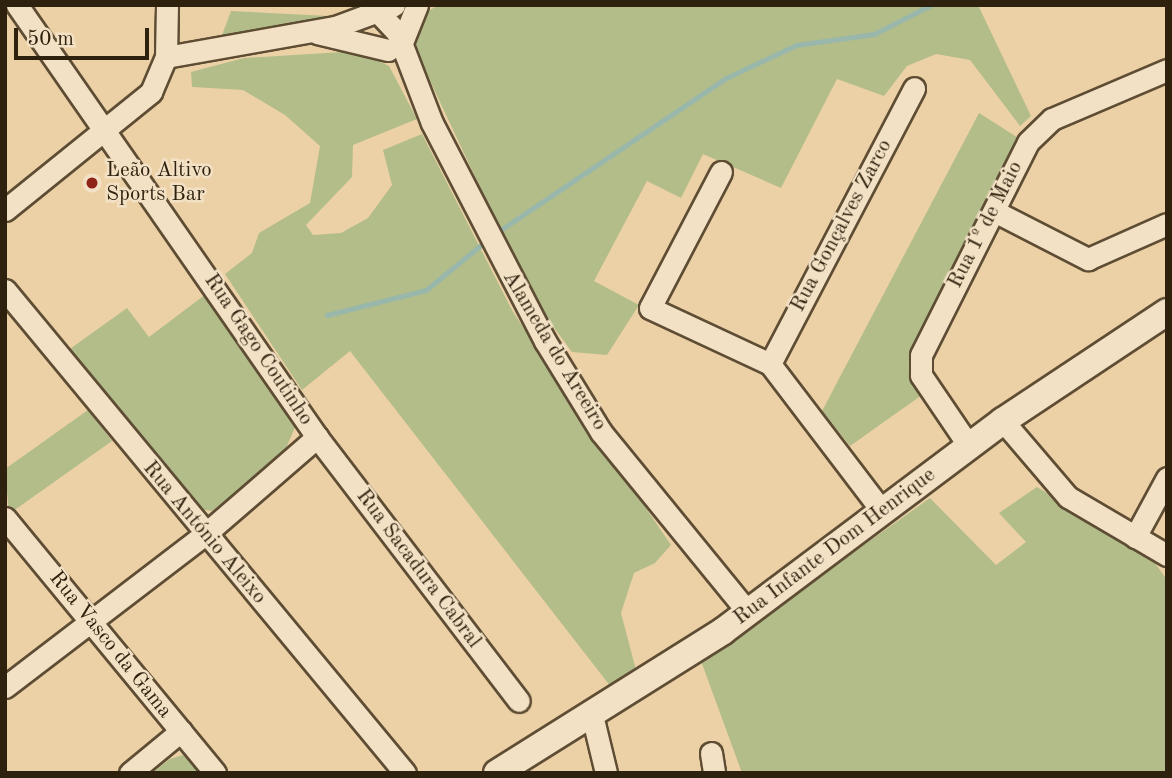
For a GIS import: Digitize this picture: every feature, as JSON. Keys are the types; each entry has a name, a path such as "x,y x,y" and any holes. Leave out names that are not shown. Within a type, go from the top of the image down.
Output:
{"street":[{"name":"Rua Gago Coutinho","path":"5,687 204,535 317,437 109,132 17,5"},
{"path":"5,210 109,132 151,92 166,57 167,5"},
{"path":"311,32 398,53 416,5"},
{"path":"166,57 311,32 387,9"},
{"name":"Alameda do Areeiro","path":"387,9 398,53 522,302 601,432 748,612"},
{"name":"Rua 1º de Maio","path":"969,446 919,365 994,211 1039,127 1167,71"},
{"name":"Rua Gonçalves Zarco","path":"771,364 914,88"},
{"path":"721,172 650,308 771,364 882,511"},
{"path":"994,211 1088,259 1167,224"},
{"name":"Rua António Aleixo","path":"5,290 204,535 405,773"},
{"name":"Rua Infante Dom Henrique","path":"497,773 592,715 748,612 1003,421 1167,312"},
{"path":"1003,421 1055,485 1167,555"},
{"name":"Rua Sacadura Cabral","path":"317,437 519,701"},
{"path":"1135,537 1167,478"},
{"name":"Rua Vasco da Gama","path":"5,518 215,773"},
{"path":"592,715 606,773"},
{"path":"130,773 181,731"}],"green space":[{"path":"439,5 978,5 1031,116 1020,126 970,60 936,54 907,66 884,96 837,79 781,188 703,154 681,198 647,181 594,281 639,305 607,355 572,352 532,298 417,53 413,38 426,12"},
{"path":"231,11 329,16 221,38"},
{"path":"358,51 389,66 417,119 353,145 352,177 306,225 313,235 341,233 368,218 392,185 383,150 422,134 513,312 671,545 655,563 634,573 621,613 636,670 611,687 350,351 302,390 225,274 252,253 259,233 310,203 320,146 285,115 243,90 192,87 191,72 244,58"},
{"path":"979,113 1020,139 912,358 922,395 850,446 822,411"},
{"path":"210,291 298,420 282,458 212,511 199,509 67,351 127,308 149,337"},
{"path":"88,410 112,441 9,514 5,469"},
{"path":"1037,487 1150,556 1167,580 1167,773 742,773 701,661 930,498 996,565 1026,542 999,513"},
{"path":"183,755 204,773 152,773 170,759"}],"waterway":[{"path":"496,233 726,78 796,45 874,34 931,5"},
{"path":"327,315 426,290 488,239"}],"place":[{"name":"Leão Altivo Sports Bar","path":"92,183"}]}
